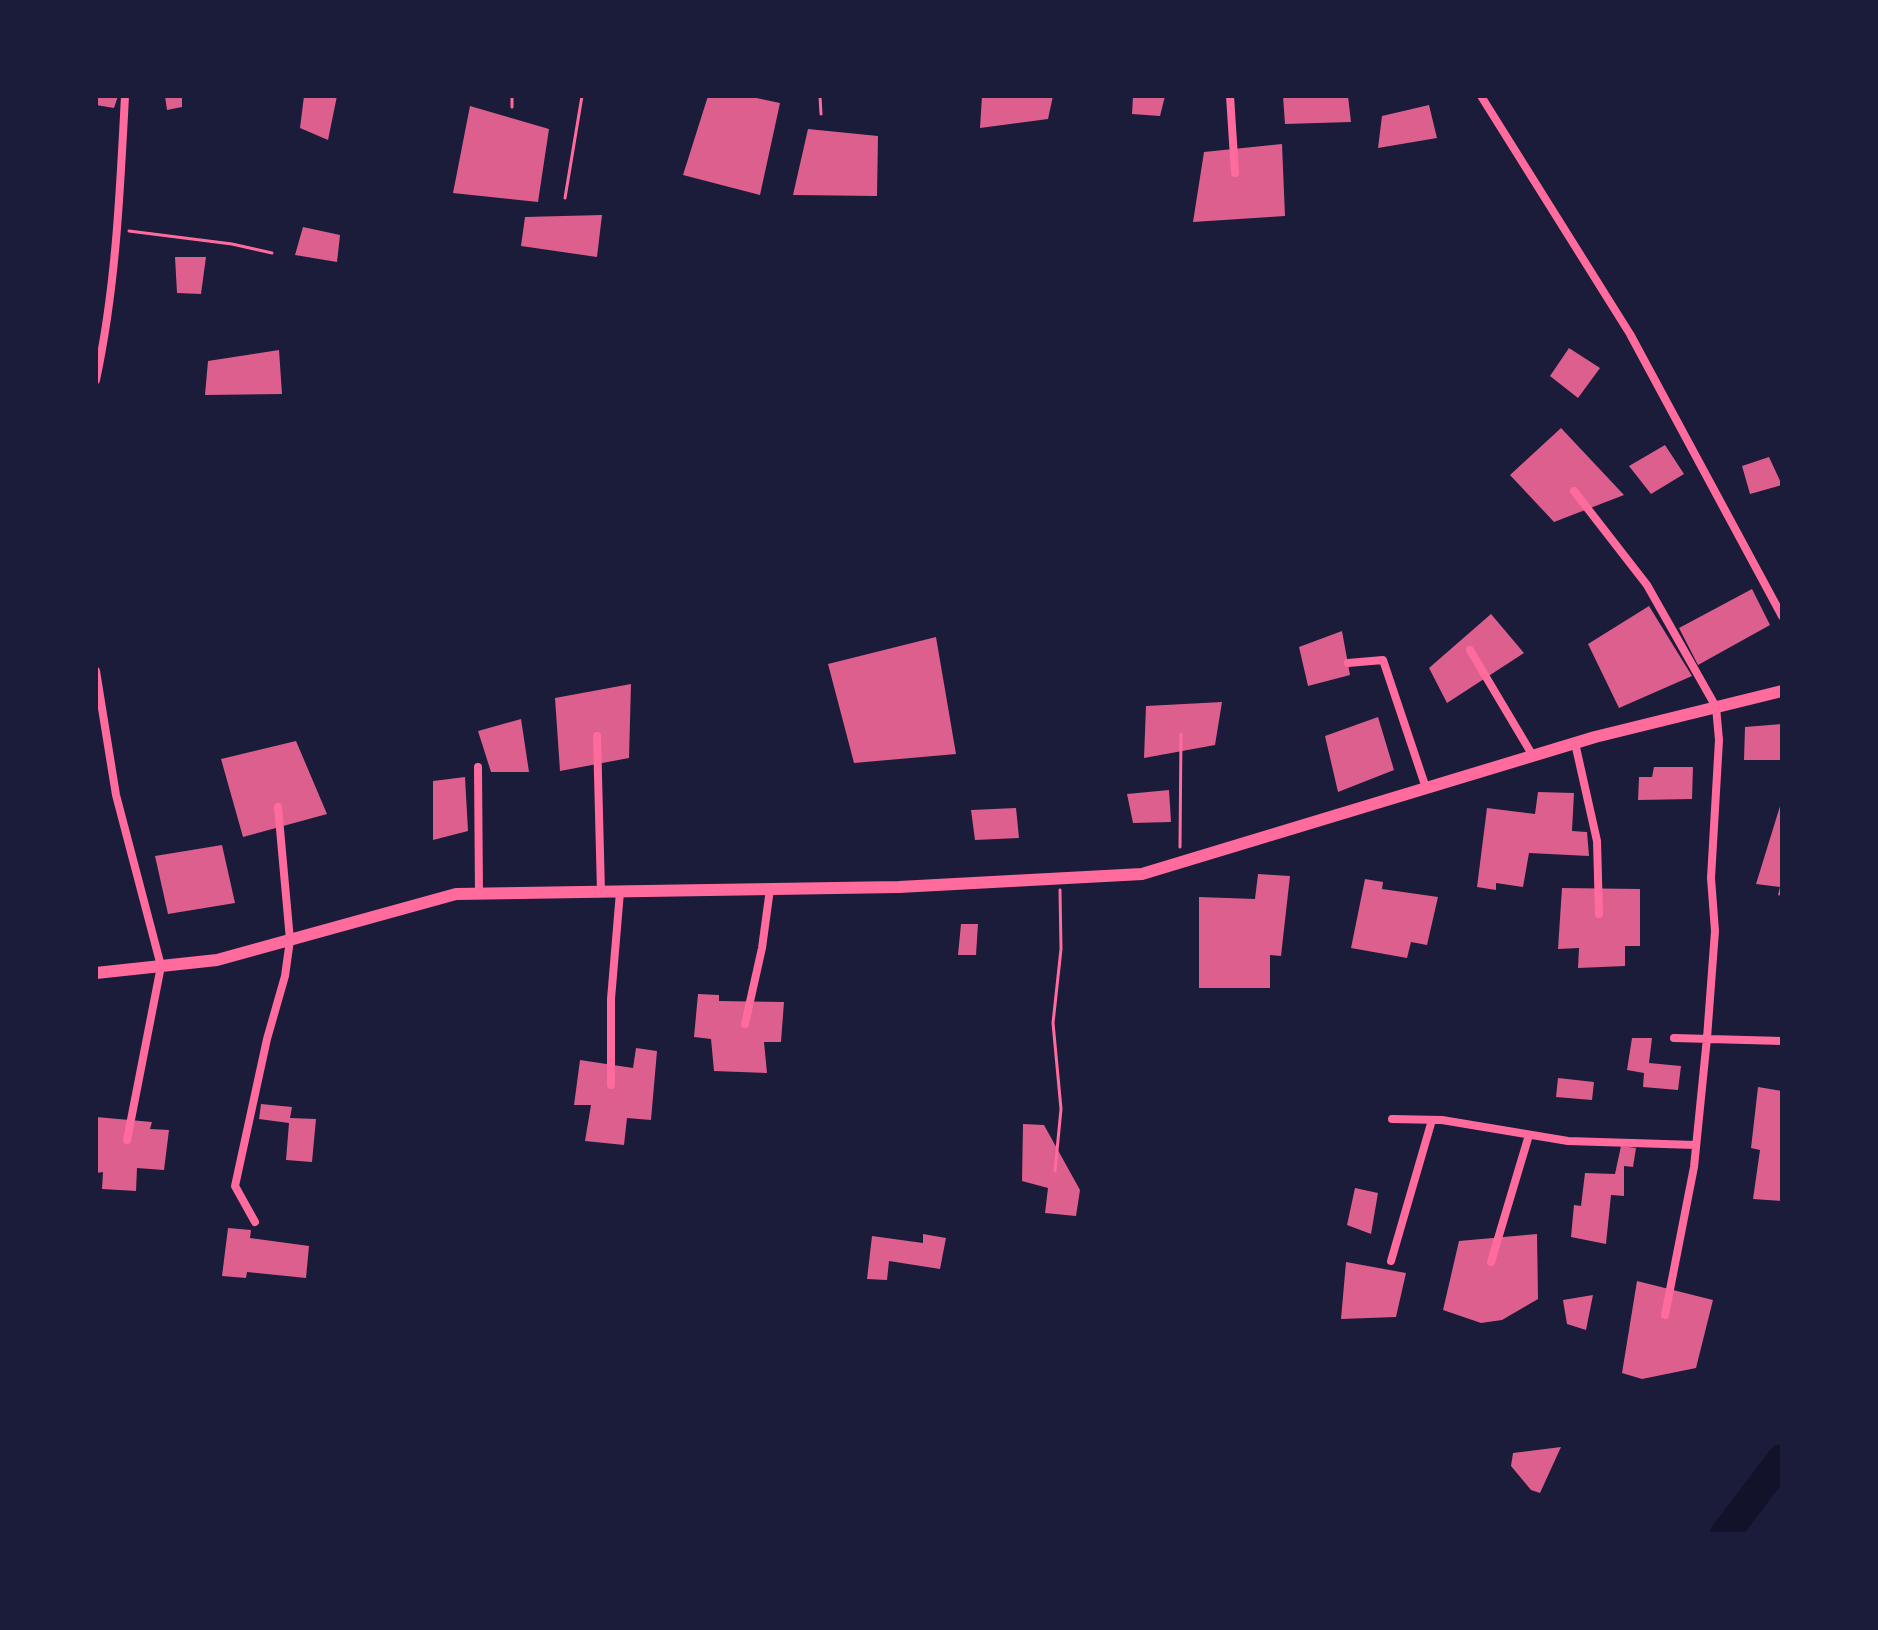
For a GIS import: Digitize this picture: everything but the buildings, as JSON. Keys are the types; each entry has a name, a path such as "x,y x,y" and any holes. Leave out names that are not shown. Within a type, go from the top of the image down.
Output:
{"street":[{"path":"96,380 103,348 117,230 125,96"},
{"path":"1230,96 1235,173"},
{"path":"1481,96 1630,334 1782,616"},
{"path":"1574,491 1647,585 1716,707 1719,740 1711,878 1715,931 1707,1038 1696,1145 1665,1315"},
{"path":"1470,650 1533,756"},
{"path":"1348,663 1383,660 1426,788"},
{"path":"96,671 116,795 161,966 127,1140"},
{"path":"96,973 217,960 456,894 899,887 1142,874 1575,743 1782,691"},
{"path":"597,736 601,892"},
{"path":"1575,743 1597,841 1599,914"},
{"path":"478,767 479,894"},
{"path":"255,1222 235,1186 267,1039 285,976 290,940 278,807"},
{"path":"745,1024 762,948 770,889"},
{"path":"611,1085 611,999 620,892"},
{"path":"1674,1038 1782,1041"},
{"path":"1392,1119 1432,1120 1568,1141 1696,1145"},
{"path":"1391,1261 1432,1120"},
{"path":"1491,1262 1529,1135"}],"path":[{"path":"512,96 512,107"},
{"path":"565,198 582,96"},
{"path":"820,96 821,114"},
{"path":"117,230 232,244 272,253"},
{"path":"1180,863 1181,734"},
{"path":"1055,1171 1061,1109 1053,1023 1061,949 1060,879"}],"waterway":[{"path":"1725,1534 1782,1459"}]}
